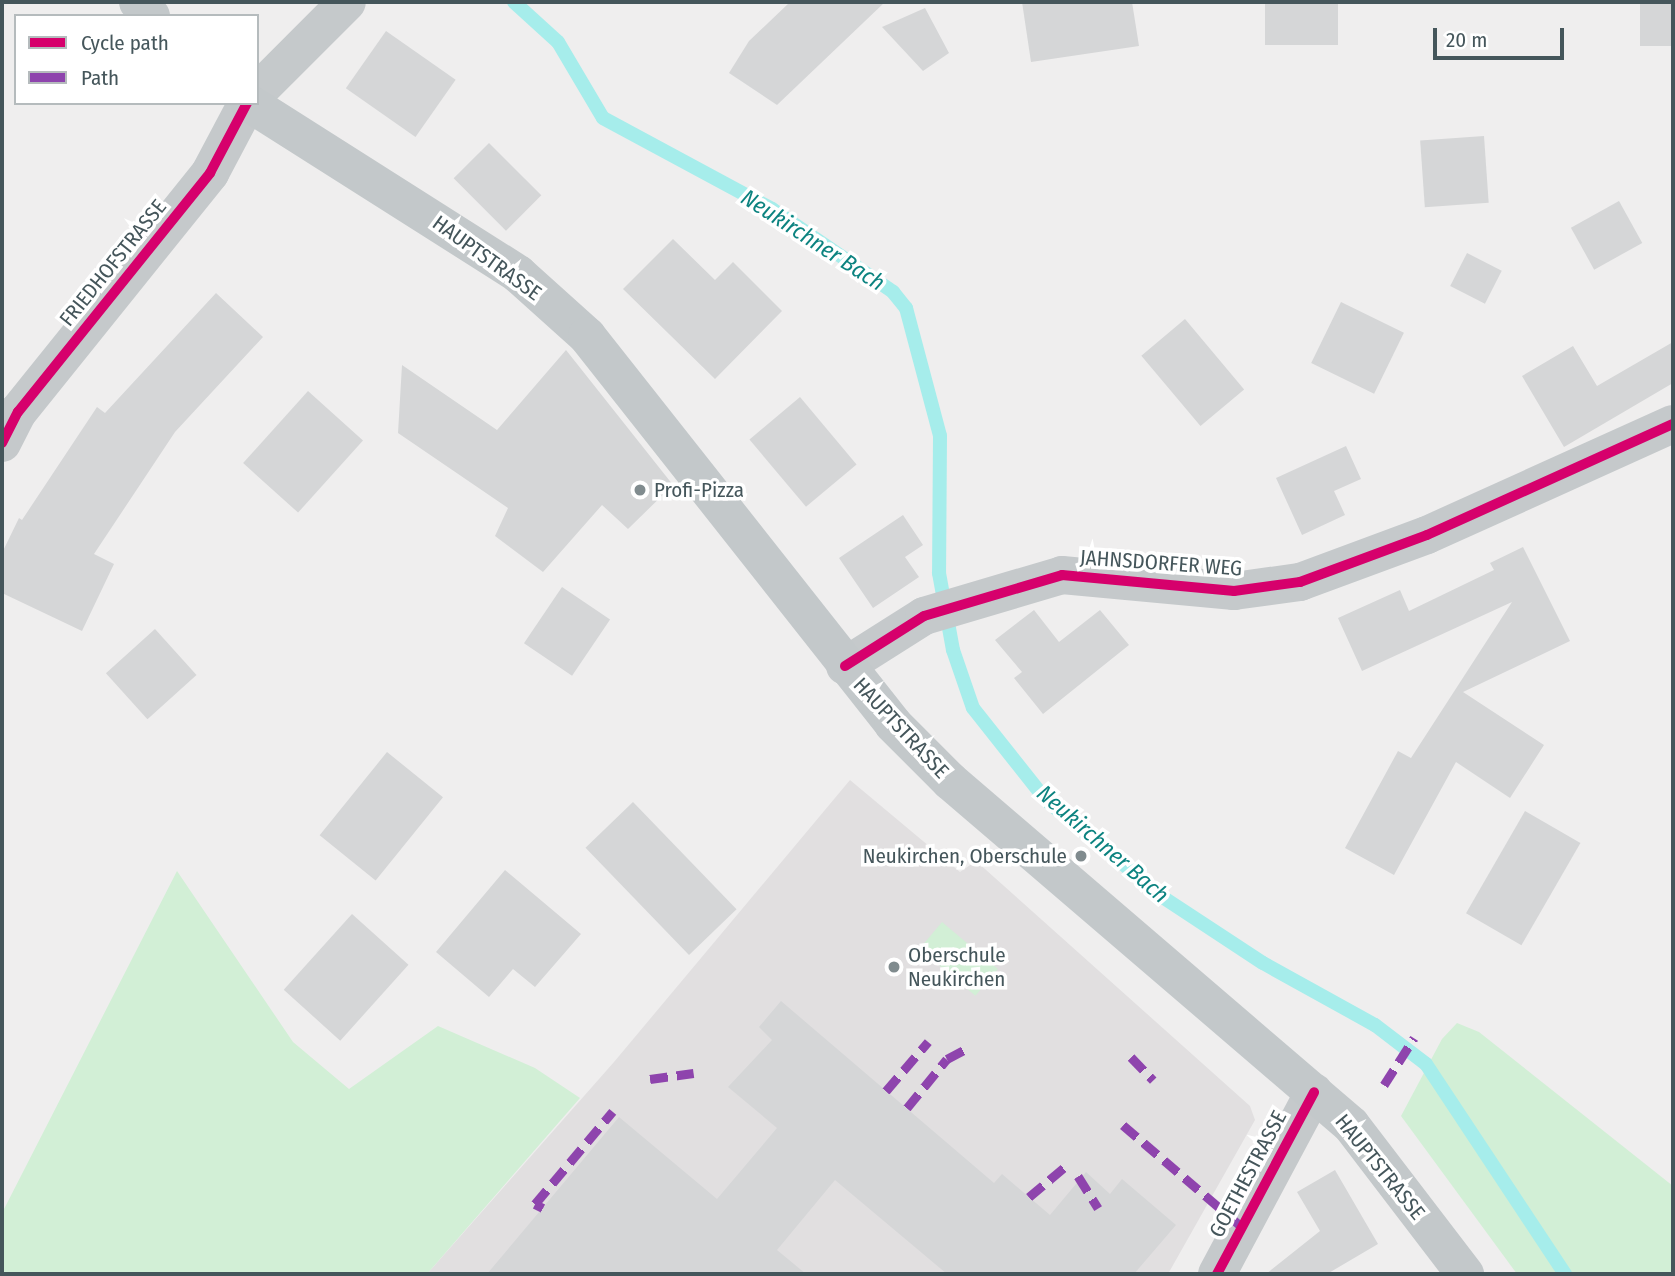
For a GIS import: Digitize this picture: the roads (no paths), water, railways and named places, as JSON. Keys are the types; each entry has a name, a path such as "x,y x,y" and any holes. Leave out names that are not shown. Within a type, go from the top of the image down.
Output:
{"main road":[{"name":"HAUPTSTRASSE","path":"251,105 518,274 587,337 770,564 845,666 950,781 1351,1125 1465,1274"}],"street":[{"path":"259,90 347,2"},
{"name":"FRIEDHOFSTRASSE","path":"2,443 18,412 210,173 247,105"},
{"name":"JAHNSDORFER WEG","path":"845,666 924,616 1062,575 1234,591 1300,582 1427,535 1673,424"},
{"name":"GOETHESTRASSE","path":"1217,1274 1314,1092"}],"waterway":[{"name":"Neukirchner Bach","path":"514,2 558,42 603,118 772,209 893,292 906,308 940,436 939,573 953,650 973,708 1045,799 1164,898 1263,963 1375,1025 1426,1064 1565,1274"}],"place":[{"name":"Profi-Pizza","path":"640,490"},
{"name":"Neukirchen, Oberschule","path":"1081,856"},
{"name":"Oberschule Neukirchen","path":"894,967"}]}
